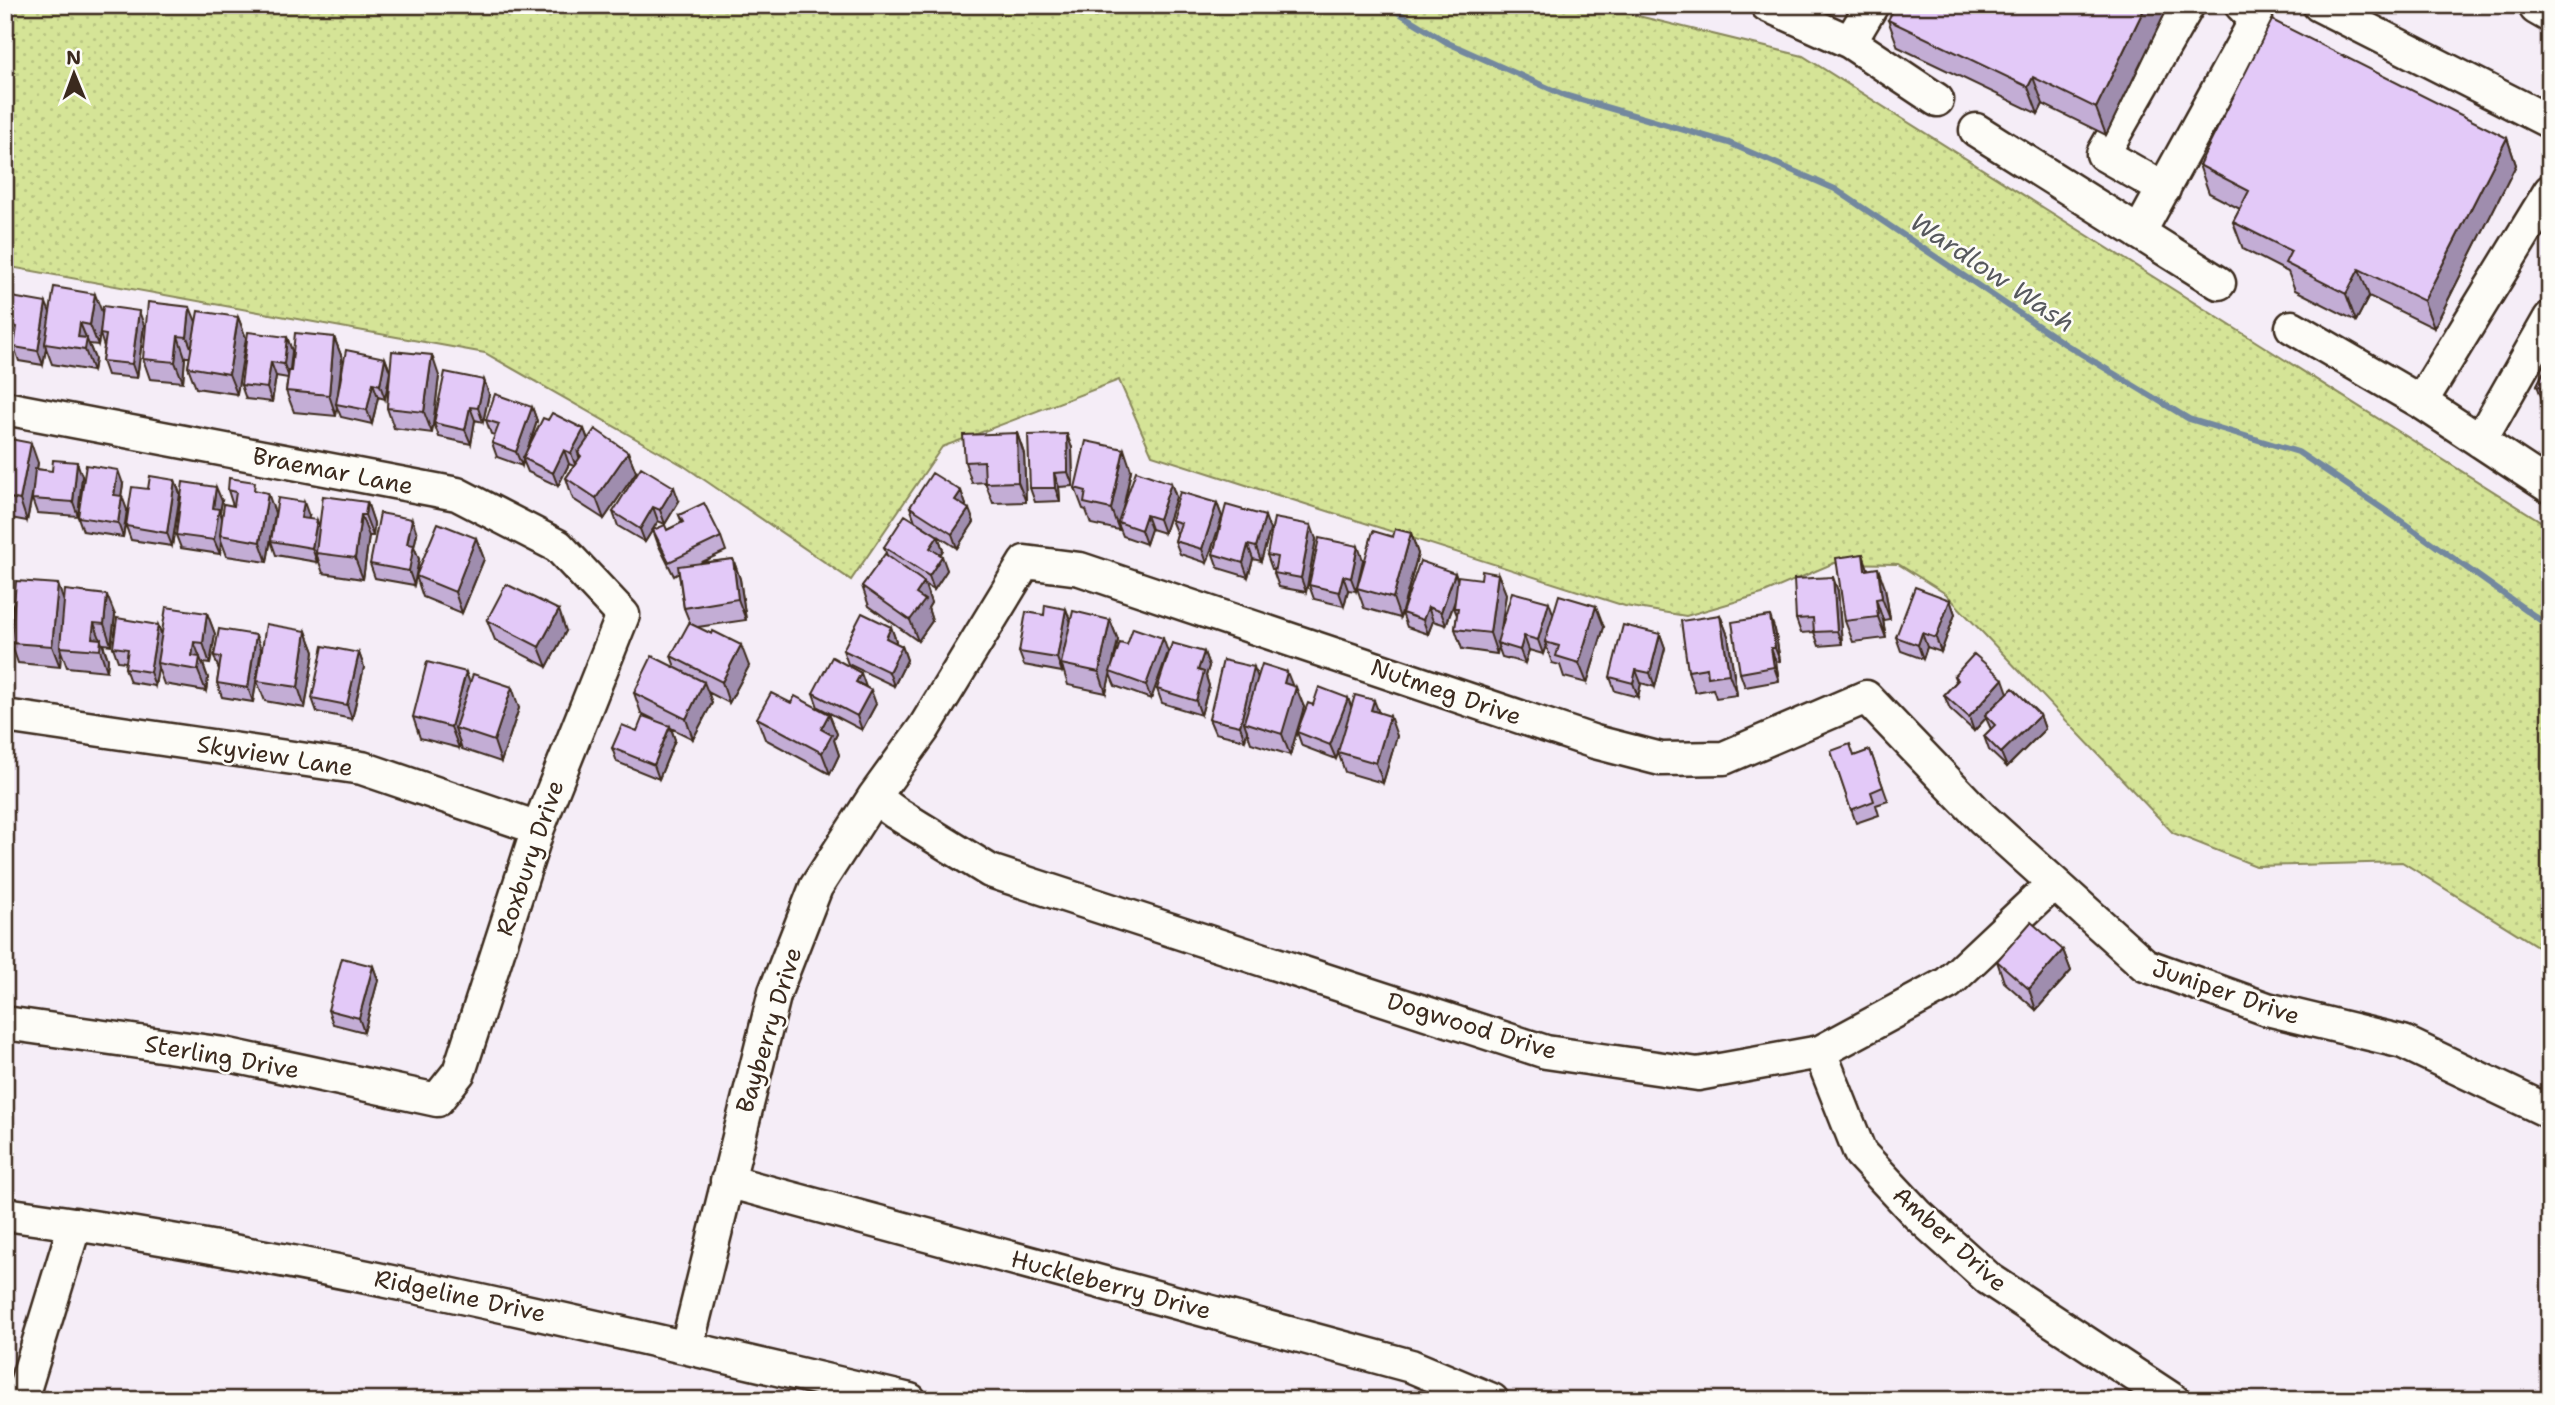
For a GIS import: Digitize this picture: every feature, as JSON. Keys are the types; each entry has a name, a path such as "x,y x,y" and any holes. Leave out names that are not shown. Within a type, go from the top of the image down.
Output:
{"street":[{"path":"1850,42 1872,5"},
{"path":"2164,189 2103,154 2188,5"},
{"path":"2139,233 2256,20 2241,5"},
{"path":"2319,5 2550,122"},
{"path":"2537,5 2536,8 2550,16"},
{"path":"1782,8 1850,42 1937,100"},
{"path":"1976,130 2219,283"},
{"path":"2421,402 2550,191"},
{"path":"2480,441 2550,318"},
{"path":"2292,327 2421,402 2550,486"},
{"name":"Braemar Lane","path":"5,408 457,494 558,546 623,615"},
{"name":"Nutmeg Drive","path":"1025,562 1080,569 1595,742 1661,759 1724,758 1866,697"},
{"name":"Bayberry Drive","path":"687,1346 775,992 816,887 874,797 925,728 1025,562"},
{"name":"Roxbury Drive","path":"437,1100 459,1072 538,828 623,615"},
{"name":"Juniper Drive","path":"1866,697 1982,818 2145,965 2267,1009 2403,1042 2550,1112"},
{"name":"Skyview Lane","path":"5,716 362,768 538,828"},
{"name":"Dogwood Drive","path":"874,797 990,871 1546,1052 1698,1074 1821,1052 1948,983 2053,884"},
{"name":"Sterling Drive","path":"5,1023 224,1054 437,1100"},
{"name":"Amber Drive","path":"1821,1052 1860,1153 1917,1215 1989,1279 2173,1400"},
{"name":"Huckleberry Drive","path":"727,1181 1411,1366 1492,1400"},
{"name":"Ridgeline Drive","path":"5,1214 75,1224 356,1275 551,1315 910,1400"},
{"path":"21,1400 75,1224"}],"green space":[{"path":"5,5 1593,5 1803,56 2550,527 2550,954 2402,862 2256,866 2173,833 1946,594 1898,564 1834,563 1762,594 1686,616 1625,606 1152,455 1119,380 942,447 851,580 684,466 485,353 5,266"}],"building":[{"path":"1896,5 2146,5 2096,108 2033,77 2028,87 1888,20"},
{"path":"2272,20 2507,138 2424,301 2359,269 2346,294 2285,263 2291,251 2233,222 2249,191 2199,165"},
{"path":"54,287 95,294 90,325 80,323 78,337 87,338 85,350 45,344"},
{"path":"6,296 46,303 38,351 14,347 17,327 5,325"},
{"path":"148,302 190,307 187,337 178,336 175,362 143,359"},
{"path":"103,306 139,311 132,364 102,361 106,335 100,334"},
{"path":"198,311 238,317 229,374 188,367"},
{"path":"248,332 287,337 284,364 271,362 267,388 241,385"},
{"path":"295,333 334,337 329,395 286,391"},
{"path":"346,350 385,358 380,385 373,383 367,410 336,404"},
{"path":"392,351 432,355 424,412 387,408"},
{"path":"2550,360 2550,391 2537,385"},
{"path":"445,372 484,380 478,408 470,407 465,430 434,423"},
{"path":"495,394 532,407 516,452 492,443 499,424 486,420"},
{"path":"552,413 584,429 571,453 564,450 553,473 523,458 543,418 548,420"},
{"path":"595,429 628,452 596,498 566,478 581,456 578,453"},
{"path":"1017,433 1018,482 985,483 984,461 965,462 963,435"},
{"path":"1067,434 1068,472 1054,473 1055,488 1030,488 1028,435"},
{"path":"5,438 31,443 20,500 5,497"},
{"path":"1086,441 1124,449 1111,509 1084,503 1086,491 1075,488"},
{"path":"53,460 77,462 73,502 32,499 35,469 52,471"},
{"path":"86,465 118,470 114,495 122,496 118,523 78,517"},
{"path":"641,467 674,487 660,510 653,507 640,529 613,512"},
{"path":"1136,471 1171,483 1159,519 1146,515 1141,530 1118,522"},
{"path":"932,473 961,491 955,500 969,509 952,534 910,507"},
{"path":"150,476 175,480 167,533 126,526 132,487 148,489"},
{"path":"229,478 255,482 254,490 268,493 260,542 220,535 224,504 234,506 236,492 228,490"},
{"path":"183,482 216,487 213,508 219,509 214,540 176,535"},
{"path":"1180,492 1217,503 1202,549 1175,541 1181,523 1171,520"},
{"path":"323,496 367,502 365,515 361,515 355,558 316,553"},
{"path":"278,498 304,502 301,518 317,520 312,548 271,541"},
{"path":"704,503 721,537 669,562 653,530 665,525 667,530 683,522 679,515"},
{"path":"1226,505 1265,516 1256,547 1248,545 1243,563 1213,554"},
{"path":"380,513 412,519 407,544 414,545 409,571 370,564"},
{"path":"905,515 938,536 930,548 942,556 929,576 884,547"},
{"path":"1274,518 1311,525 1301,578 1274,573 1277,557 1267,555"},
{"path":"438,523 476,538 455,592 416,576"},
{"path":"1395,529 1411,533 1393,598 1357,588 1373,531 1393,537"},
{"path":"1319,538 1358,546 1351,578 1343,576 1339,592 1309,585"},
{"path":"885,554 924,582 916,594 925,600 910,620 862,586"},
{"path":"1863,554 1865,570 1878,568 1882,598 1876,599 1878,617 1845,621 1836,558"},
{"path":"733,559 738,599 684,608 678,566"},
{"path":"1420,561 1455,573 1441,612 1428,607 1423,620 1402,613"},
{"path":"1482,571 1498,574 1490,633 1455,629 1458,608 1454,608 1458,576 1481,579"},
{"path":"1833,577 1837,631 1814,632 1813,618 1796,619 1794,579"},
{"path":"16,581 58,584 52,646 11,643"},
{"path":"506,584 559,610 539,647 487,620"},
{"path":"1915,587 1950,600 1936,638 1922,633 1918,645 1896,637"},
{"path":"65,590 107,595 104,624 94,623 92,638 101,639 100,650 60,647"},
{"path":"1512,592 1549,602 1538,640 1524,636 1520,650 1497,643"},
{"path":"1559,595 1596,606 1579,663 1556,656 1559,646 1545,642"},
{"path":"1045,605 1066,609 1057,658 1019,652 1026,612 1044,615"},
{"path":"166,607 207,613 203,643 194,642 192,656 200,657 198,670 157,663"},
{"path":"1073,611 1110,620 1099,672 1061,664"},
{"path":"862,613 891,627 886,638 902,646 889,672 843,650"},
{"path":"1720,615 1729,674 1708,677 1707,668 1688,671 1681,621"},
{"path":"1770,616 1775,648 1771,648 1774,667 1740,673 1732,622"},
{"path":"117,618 158,625 150,672 125,668 128,649 113,647"},
{"path":"689,623 741,645 722,682 671,656"},
{"path":"266,624 306,631 298,687 257,681"},
{"path":"1623,625 1660,634 1650,673 1636,670 1633,683 1610,677"},
{"path":"1133,628 1163,638 1146,685 1110,672 1120,643 1127,645"},
{"path":"219,629 256,635 248,688 217,683 221,657 214,656"},
{"path":"1172,643 1204,652 1198,670 1204,672 1196,701 1157,689"},
{"path":"323,646 359,653 347,705 312,698"},
{"path":"1974,654 2003,679 1969,717 1944,695 1958,680 1954,676"},
{"path":"652,656 704,682 686,719 634,693"},
{"path":"832,657 861,673 856,682 871,690 857,716 813,693"},
{"path":"1223,660 1254,667 1240,726 1209,719"},
{"path":"427,662 466,672 451,727 413,717"},
{"path":"1262,664 1287,672 1284,683 1296,687 1282,734 1244,722"},
{"path":"473,674 512,687 494,741 455,728"},
{"path":"1319,687 1348,698 1330,745 1297,732 1308,703 1313,705"},
{"path":"2013,688 2040,715 2001,753 1984,736 1995,725 1985,715"},
{"path":"771,693 791,703 795,696 829,714 821,729 832,735 822,753 757,718"},
{"path":"1355,695 1374,700 1371,710 1390,716 1376,763 1338,752"},
{"path":"643,716 670,726 654,765 612,748 622,725 637,731"},
{"path":"1850,744 1854,756 1870,750 1883,787 1871,792 1874,801 1851,810 1831,751"},
{"path":"2031,922 2063,950 2029,989 1997,961"},
{"path":"342,958 373,966 359,1018 328,1010"}],"waterway":[{"name":"Wardlow Wash","path":"1386,5 1448,43 1564,95 1729,143 1835,189 2065,344 2189,419 2298,452 2550,627"}]}
